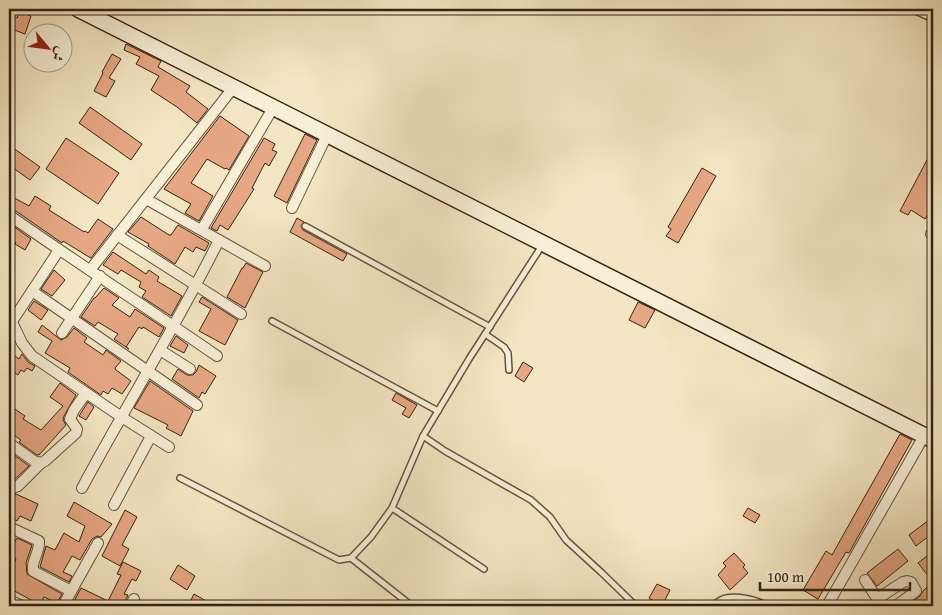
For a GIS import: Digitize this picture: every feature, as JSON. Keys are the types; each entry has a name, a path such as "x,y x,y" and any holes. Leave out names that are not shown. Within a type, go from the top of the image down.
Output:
{"street":[{"path":"78,9 543,244 927,442 827,606"},
{"path":"90,270 233,88"},
{"path":"202,230 273,108"},
{"path":"292,208 328,136"},
{"path":"146,199 265,266"},
{"path":"9,215 217,356"},
{"path":"117,235 241,314"},
{"path":"82,488 120,416 174,326 219,240"},
{"path":"58,250 10,324 32,356 169,447"},
{"path":"62,333 100,276"},
{"path":"32,291 197,405"},
{"path":"160,350 190,369"},
{"path":"9,490 18,486 40,463 76,433 77,429 70,419 86,393"},
{"path":"114,505 151,436"},
{"path":"9,443 34,461 40,463"},
{"path":"9,527 39,541 39,548 32,567 33,571 71,591"},
{"path":"63,606 98,543"},
{"path":"865,580 880,603 903,582 911,582 916,591 896,606"},
{"path":"9,600 22,606"}],"lane":[{"path":"911,9 933,20"},
{"path":"305,226 490,327"},
{"path":"180,478 338,560 351,558 392,508 423,436 543,244"},
{"path":"272,321 438,411"},
{"path":"485,334 504,347 508,353 509,370"},
{"path":"423,436 445,451 531,500 550,517 566,540 636,606"},
{"path":"392,508 484,569"},
{"path":"351,558 412,606"},
{"path":"712,606 724,598 751,600 766,606"}],"building":[{"path":"19,12 31,16 29,22 22,22 22,33 9,28 9,14 17,18"},
{"path":"126,44 161,61 158,67 190,86 186,92 208,109 197,123 151,90 159,76 136,64 140,57 124,50"},
{"path":"112,54 121,59 109,78 115,81 106,97 94,91"},
{"path":"90,107 142,144 131,160 79,123"},
{"path":"220,116 249,136 229,170 207,159 191,183 213,196 199,221 185,213 191,204 164,189"},
{"path":"305,134 317,140 287,203 274,196"},
{"path":"66,138 119,173 98,204 46,169"},
{"path":"264,138 275,144 272,150 277,152 269,166 265,163 252,188 254,189 228,230 220,225 217,231 211,228"},
{"path":"9,145 40,167 30,180 9,165"},
{"path":"928,158 933,161 933,206 925,219 911,210 908,215 900,211"},
{"path":"702,168 716,176 678,243 666,236 671,229 668,227"},
{"path":"9,195 29,206 35,196 51,206 49,210 84,232 88,233 98,219 113,229 91,258 63,241 62,243 9,208"},
{"path":"141,217 169,235 178,225 209,243 205,251 196,247 193,252 185,247 175,264 148,246 149,244 128,232"},
{"path":"297,218 304,222 301,226 303,230 347,254 343,261 290,232"},
{"path":"9,223 31,239 25,250 15,244 9,237"},
{"path":"113,252 146,274 149,270 159,277 157,281 182,296 171,316 142,297 146,291 139,287 141,282 121,270 118,274 103,265"},
{"path":"246,263 263,272 245,308 227,297"},
{"path":"54,270 65,280 52,296 41,289"},
{"path":"104,288 119,298 112,305 130,317 135,309 164,328 159,337 143,327 142,329 139,327 126,347 114,339 118,334 98,322 95,326 81,317 94,298"},
{"path":"202,297 238,320 225,345 199,331 211,309 199,302"},
{"path":"34,301 48,310 41,320 28,310"},
{"path":"638,302 655,310 645,328 629,320"},
{"path":"42,325 61,340 67,337 74,328 87,338 84,342 103,355 106,350 121,361 115,368 116,370 131,381 122,394 112,388 108,394 103,391 101,395 68,372 70,368 45,353 52,341 38,332"},
{"path":"176,336 188,345 184,353 170,346"},
{"path":"9,351 19,359 22,354 28,362 35,366 32,371 27,368 24,372 21,370 18,375 9,369"},
{"path":"523,362 533,368 524,382 515,376"},
{"path":"199,365 216,376 205,394 202,392 199,398 172,379 178,369 187,375 193,375"},
{"path":"150,381 193,411 181,436 166,428 168,425 134,408"},
{"path":"60,383 76,395 64,416 63,420 66,425 37,455 9,432 9,405 25,416 23,419 41,430 63,406 50,397"},
{"path":"396,393 417,405 409,418 402,414 406,408 392,400"},
{"path":"88,402 94,407 86,420 79,416"},
{"path":"900,434 912,440 849,553 846,552 818,599 803,590 826,551 832,555"},
{"path":"10,452 29,466 9,483 9,454"},
{"path":"16,494 38,504 31,521 20,516 17,521 9,516 9,502 12,496"},
{"path":"74,502 112,524 101,537 97,536 92,539 80,560 72,556 63,572 72,576 69,582 40,567 46,546 55,550 64,533 79,542 85,526 67,516"},
{"path":"748,508 760,515 755,523 743,516"},
{"path":"125,510 137,517 122,545 129,549 120,566 102,556"},
{"path":"933,517 933,533 916,546 909,535"},
{"path":"17,538 32,545 26,563 27,574 62,594 57,603 44,597 40,605 9,588 9,574 16,559 9,556 9,553"},
{"path":"898,549 908,561 877,586 867,573"},
{"path":"734,553 745,565 743,567 748,573 730,590 718,575 726,566 723,563"},
{"path":"927,556 933,564 933,582 918,563"},
{"path":"123,562 141,571 136,581 132,579 124,594 128,595 123,606 79,606 73,603 81,588 108,601 121,575 117,574"},
{"path":"178,565 195,576 187,590 170,579"},
{"path":"933,582 933,602 929,606 907,606 920,596"},
{"path":"657,584 670,590 662,606 649,598"},
{"path":"194,594 215,606 188,606"}]}
